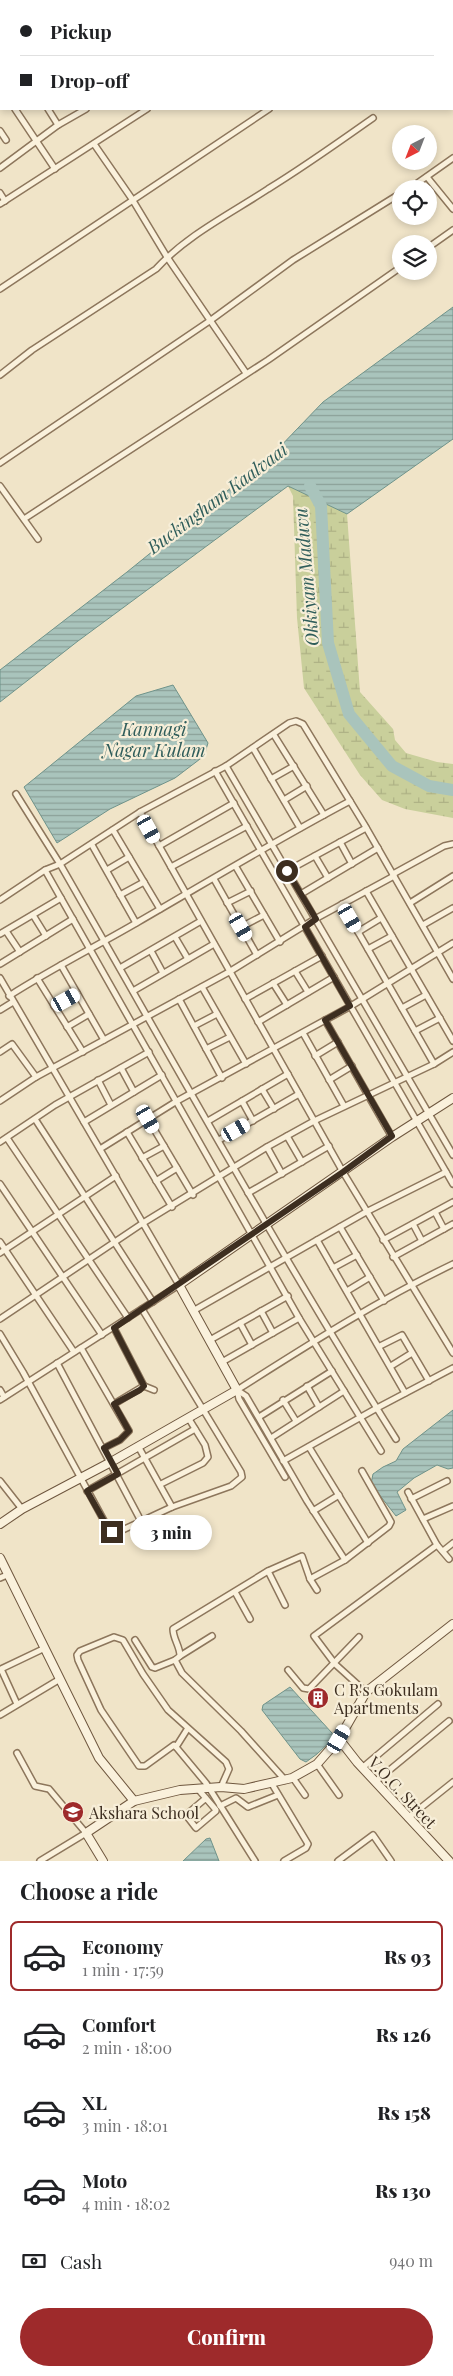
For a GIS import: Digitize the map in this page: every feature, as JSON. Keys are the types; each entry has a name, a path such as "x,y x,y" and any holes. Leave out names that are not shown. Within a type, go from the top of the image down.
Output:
{"street":[{"path":"16,110 55,169"},
{"path":"49,110 58,125"},
{"path":"0,168 58,125 84,110"},
{"path":"0,193 3,203 145,110"},
{"path":"0,288 267,110"},
{"path":"0,375 32,350 156,269 167,257 373,118"},
{"path":"0,131 6,140"},
{"path":"94,144 132,199 167,257 246,373"},
{"path":"424,180 453,158"},
{"path":"427,178 453,209"},
{"path":"0,463 211,320 293,260 392,199"},
{"path":"437,241 453,230"},
{"path":"24,519 246,373 392,273"},
{"path":"0,486 38,539"},
{"path":"0,900 45,870 60,864 92,845 140,812 226,766 289,723 296,721 303,724 350,801 453,979"},
{"path":"274,734 324,815"},
{"path":"253,748 300,828"},
{"path":"226,766 453,1155"},
{"path":"271,779 294,766"},
{"path":"216,771 453,1184"},
{"path":"284,800 307,786"},
{"path":"16,794 60,864 329,1331 396,1439"},
{"path":"10,996 37,978 214,879 271,843 350,801"},
{"path":"159,846 234,804"},
{"path":"140,812 366,1212 453,1353"},
{"path":"171,867 247,826"},
{"path":"287,871 366,828"},
{"path":"113,830 160,909"},
{"path":"340,842 352,864"},
{"path":"0,1101 36,1077 230,972 342,904 444,846 453,844"},
{"path":"92,845 136,923"},
{"path":"301,894 378,848"},
{"path":"315,856 328,878"},
{"path":"106,870 129,857"},
{"path":"236,866 280,942"},
{"path":"45,870 272,1266 299,1318 381,1451"},
{"path":"410,903 453,876"},
{"path":"214,879 257,955"},
{"path":"120,895 144,882"},
{"path":"227,904 250,891"},
{"path":"366,891 453,1041"},
{"path":"0,934 61,898"},
{"path":"342,904 434,1064"},
{"path":"423,925 453,908"},
{"path":"33,915 46,936"},
{"path":"241,927 264,915"},
{"path":"358,932 382,918"},
{"path":"0,964 73,919"},
{"path":"120,968 201,921"},
{"path":"6,931 20,952"},
{"path":"368,949 392,936"},
{"path":"175,937 188,959"},
{"path":"100,1149 177,1101 303,1033 453,943"},
{"path":"133,991 214,944"},
{"path":"151,951 163,974"},
{"path":"245,999 322,956"},
{"path":"61,965 104,1040"},
{"path":"296,971 308,992"},
{"path":"258,1022 334,977"},
{"path":"0,978 179,1284 237,1390 239,1399 285,1477"},
{"path":"37,978 83,1052"},
{"path":"273,983 287,1005"},
{"path":"202,987 246,1064"},
{"path":"54,1006 77,993"},
{"path":"402,1008 426,995"},
{"path":"179,999 222,1078"},
{"path":"0,1010 13,1002"},
{"path":"67,1027 89,1014"},
{"path":"194,1026 217,1014"},
{"path":"415,1031 440,1018"},
{"path":"325,1020 392,1136"},
{"path":"303,1033 344,1106"},
{"path":"206,1048 230,1037"},
{"path":"316,1056 338,1042"},
{"path":"0,1052 12,1044 36,1077"},
{"path":"0,1142 69,1097 149,1052"},
{"path":"0,1319 115,1242 267,1147 368,1094 434,1064 453,1052"},
{"path":"329,1080 352,1066"},
{"path":"121,1068 134,1092"},
{"path":"208,1121 288,1074"},
{"path":"84,1122 162,1075"},
{"path":"98,1080 111,1105"},
{"path":"262,1089 274,1109"},
{"path":"219,1140 299,1094"},
{"path":"0,1390 2,1398 114,1328 343,1172 392,1136 453,1098"},
{"path":"242,1102 252,1121"},
{"path":"35,1119 153,1302"},
{"path":"148,1119 192,1195"},
{"path":"127,1132 172,1207"},
{"path":"287,1136 302,1162"},
{"path":"7,1138 128,1318"},
{"path":"142,1158 164,1146"},
{"path":"248,1193 328,1146"},
{"path":"267,1147 282,1174"},
{"path":"156,1181 177,1168"},
{"path":"193,1311 366,1212 446,1172"},
{"path":"3,1251 116,1176"},
{"path":"0,1184 102,1335"},
{"path":"383,1240 453,1202"},
{"path":"435,1212 444,1229"},
{"path":"413,1224 422,1241"},
{"path":"393,1257 453,1224"},
{"path":"340,1227 384,1301"},
{"path":"317,1240 392,1366 405,1393"},
{"path":"0,1242 3,1251 36,1295 74,1352"},
{"path":"333,1268 357,1255"},
{"path":"0,1524 22,1509 204,1410 329,1331 411,1284 453,1264"},
{"path":"347,1292 370,1278"},
{"path":"210,1340 288,1296"},
{"path":"0,1334 108,1528 116,1533 172,1507 231,1486 242,1477 241,1472 142,1309"},
{"path":"261,1311 273,1333"},
{"path":"222,1362 299,1318"},
{"path":"240,1323 252,1345"},
{"path":"114,1328 144,1386 154,1390"},
{"path":"380,1346 402,1335 429,1380"},
{"path":"81,1348 129,1431 120,1440 104,1448"},
{"path":"392,1366 412,1353"},
{"path":"57,1362 118,1474 141,1521"},
{"path":"283,1461 360,1417 453,1368"},
{"path":"259,1417 283,1400 332,1371"},
{"path":"114,1404 144,1386"},
{"path":"307,1386 319,1407"},
{"path":"237,1390 246,1396 313,1511 345,1560"},
{"path":"271,1438 344,1391"},
{"path":"283,1400 296,1421"},
{"path":"161,1484 203,1463 208,1457 204,1445 189,1418"},
{"path":"87,1491 195,1428"},
{"path":"138,1446 161,1484 172,1507"},
{"path":"309,1446 368,1543"},
{"path":"310,1579 345,1560 389,1526 391,1522 362,1471"},
{"path":"0,1480 22,1509"},
{"path":"411,1499 447,1481"},
{"path":"408,1492 437,1545 449,1559"},
{"path":"313,1511 339,1495"},
{"path":"422,1519 453,1506"},
{"path":"442,1551 453,1543"},
{"path":"366,1692 335,1664 314,1636 437,1545"},
{"path":"285,1780 209,1698 182,1673 177,1658 180,1650 173,1636 173,1629 268,1571 302,1556 310,1579 317,1590"},
{"path":"0,1558 4,1576 45,1648 99,1758 134,1801"},
{"path":"268,1571 285,1605"},
{"path":"235,1592 250,1619"},
{"path":"40,1861 134,1801 180,1790 221,1787 244,1789 293,1778 317,1764 339,1739 366,1692 453,1624"},
{"path":"135,1640 152,1667 155,1668 177,1658 212,1636"},
{"path":"176,1747 174,1745 145,1766 139,1766 101,1710 78,1660 77,1655 80,1651 114,1637 123,1640 143,1674 168,1710 226,1762 230,1769 221,1787"},
{"path":"288,1670 303,1688 309,1690 359,1637"},
{"path":"17,1704 1,1669 45,1648"},
{"path":"0,1715 60,1680"},
{"path":"362,1768 438,1704"},
{"path":"375,1782 449,1721"},
{"path":"176,1747 188,1728"},
{"name":"V.O.C. Street","path":"339,1739 362,1768 448,1861"},
{"path":"176,1747 208,1788 255,1861"},
{"path":"17,1753 36,1786 49,1789 86,1833 103,1861"},
{"path":"317,1764 339,1794"},
{"path":"293,1778 305,1795"},
{"path":"408,1818 453,1782"},
{"path":"272,1784 308,1844 306,1848 284,1861"},
{"path":"198,1789 206,1798 216,1810 216,1813 196,1828 186,1815 206,1798"},
{"path":"220,1806 236,1798 248,1808 278,1794"},
{"path":"341,1860 373,1835 391,1861"}],"green space":[{"path":"288,486 347,514 360,692 393,729 395,740 406,753 437,762 453,764 453,818 405,809 382,800 360,775 304,688 297,618 293,496"}],"water":[{"path":"453,307 453,439 347,514 288,486 78,641 0,702 0,670 127,572 274,453 323,402"},
{"name":"Kannagi Nagar Kulam","path":"173,685 208,743 204,756 175,778 110,809 57,843 24,787 136,696"},
{"path":"453,1410 453,1468 448,1469 437,1465 414,1478 397,1492 406,1510 396,1516 371,1484 373,1474 396,1461 403,1449"},
{"path":"290,1687 332,1733 334,1738 306,1762 300,1759 262,1710 263,1705"},
{"path":"210,1838 219,1861 183,1861 206,1839"}],"waterway":[{"name":"Okkiyam Maduvu","path":"310,486 321,506 328,643 349,714 392,766 429,786 453,790"}],"place":[{"name":"C R's Gokulam Apartments","path":"318,1698"},
{"name":"Akshara School","path":"73,1812"}],"route":[{"path":"112,1532 87,1491 118,1474 104,1448 120,1440 129,1431 114,1404 144,1386 114,1328 343,1172 392,1136 325,1020 350,1006 305,927 316,919 287,871"}],"water label":[{"name":"Buckingham Kaalvaai","path":"217,498"}]}
